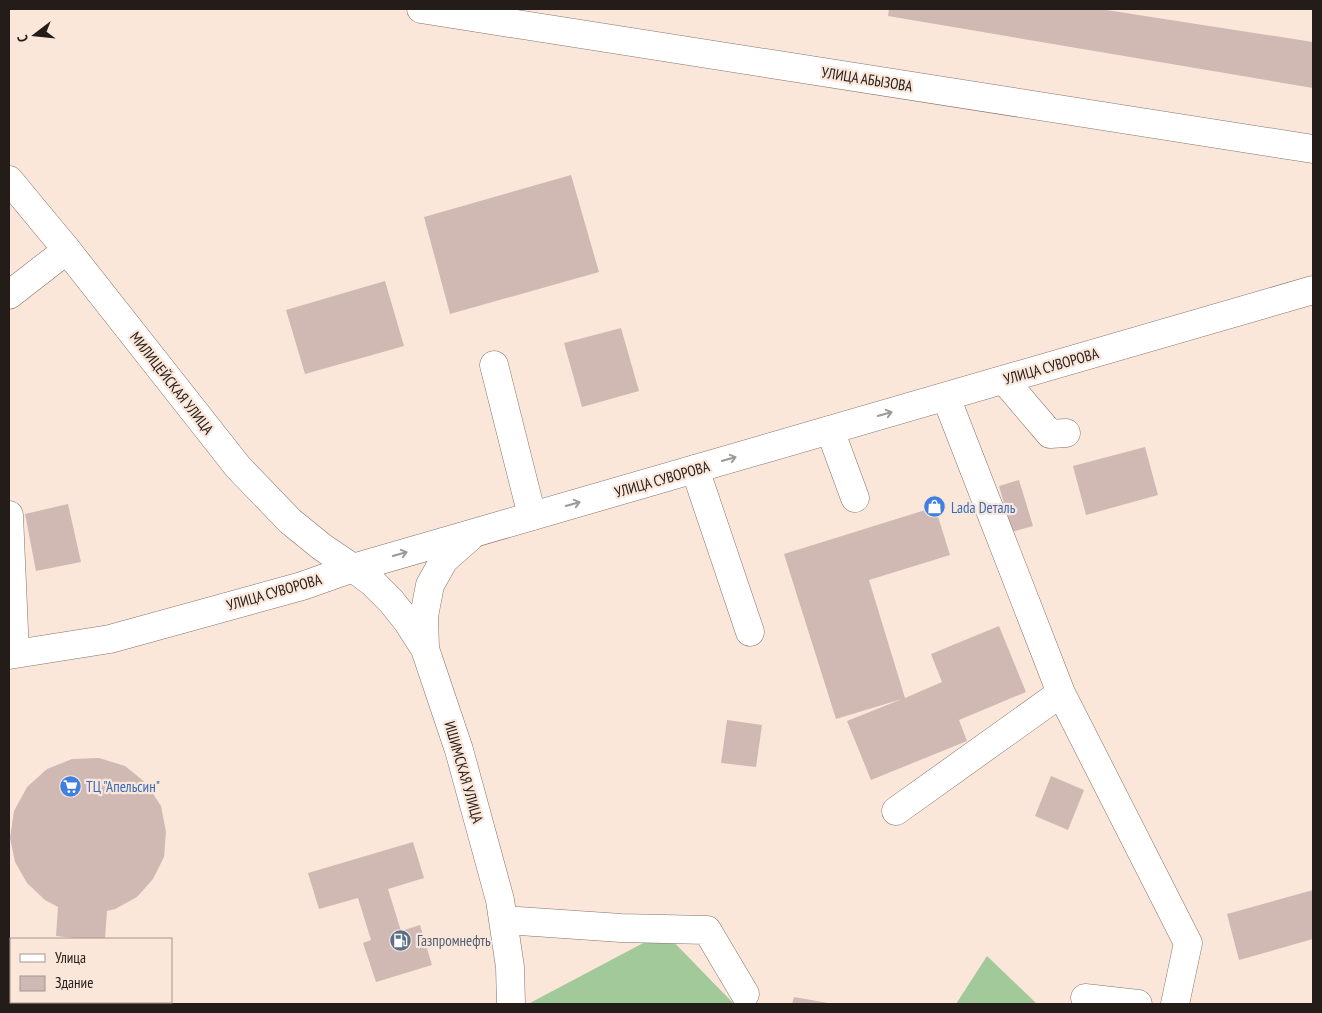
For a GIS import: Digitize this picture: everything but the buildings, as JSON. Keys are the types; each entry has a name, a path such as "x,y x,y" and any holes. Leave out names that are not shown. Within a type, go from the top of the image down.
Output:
{"main road":[{"name":"УЛИЦА АБЫЗОВА","path":"420,9 1313,150"},
{"name":"МИЛИЦЕЙСКАЯ УЛИЦА","path":"9,180 67,250 238,467 290,521 353,568"},
{"path":"9,295 67,250"},
{"name":"УЛИЦА СУВОРОВА","path":"12,654 110,639 302,586 353,568 475,532 1313,290"},
{"path":"494,365 532,516"},
{"path":"1004,380 1050,434 1066,433"},
{"path":"946,397 1061,693 1188,944 1175,1004"},
{"path":"830,430 855,498"},
{"path":"694,469 750,632"},
{"path":"9,515 12,654"},
{"path":"424,649 424,616 430,585 444,560 475,532"},
{"name":"ИШИМСКАЯ УЛИЦА","path":"353,568 373,583 391,601 407,621 424,649 459,750 500,900 510,967 510,1004"},
{"path":"896,811 1061,693"},
{"path":"504,920 621,928 706,930 745,994"},
{"path":"1085,998 1138,1004"}],"green space":[{"path":"664,932 734,1004 528,1004"},
{"path":"987,956 1037,1004 956,1004"}],"place":[{"name":"Lada Dеталь","path":"935,507"},
{"name":"ТЦ \"Апельсин\"","path":"70,786"},
{"name":"Газпромнефть","path":"401,940"}]}
